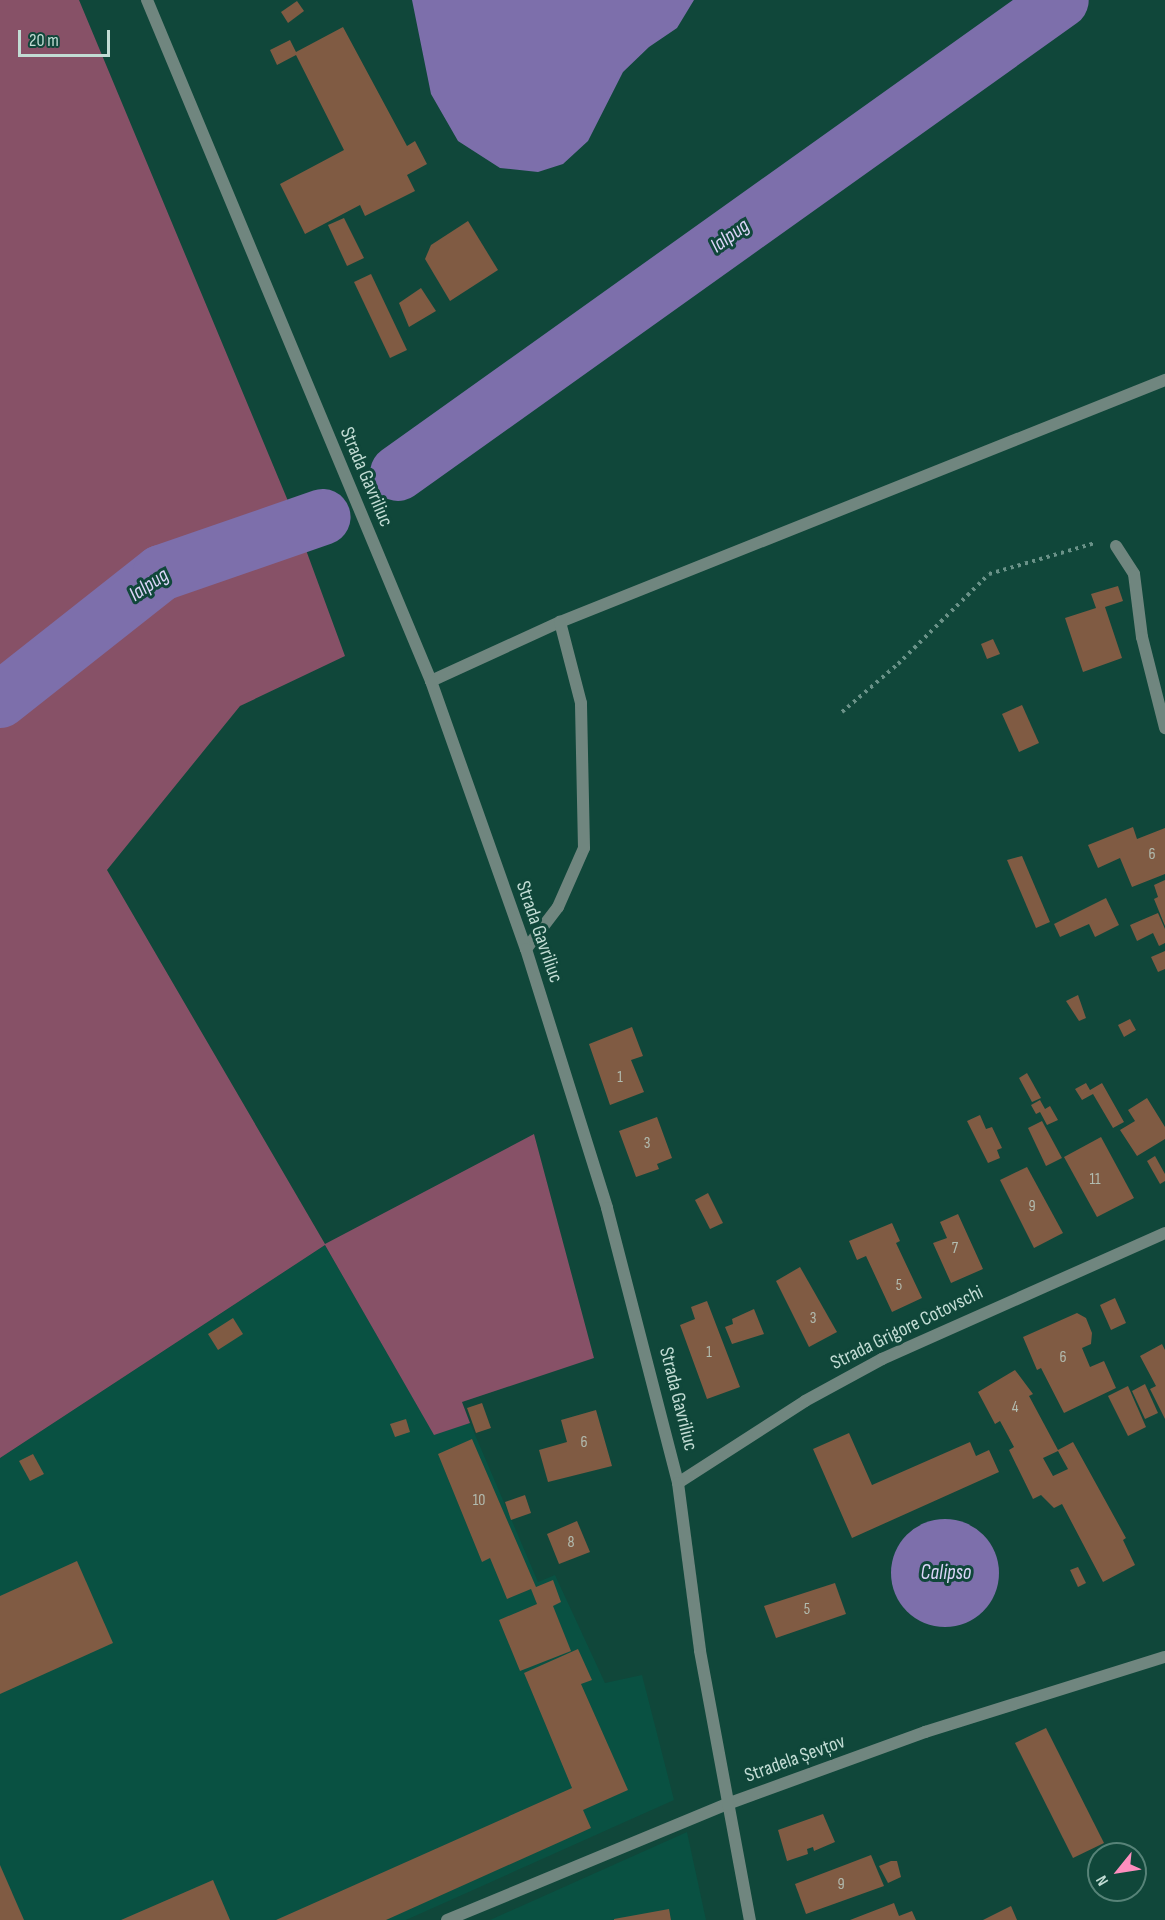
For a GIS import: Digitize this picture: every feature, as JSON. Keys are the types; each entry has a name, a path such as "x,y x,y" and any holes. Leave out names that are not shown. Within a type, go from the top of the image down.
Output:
{"street":[{"name":"Strada Gavriliuc","path":"147,0 431,681 526,949 607,1208 678,1483 700,1651 750,1920"},
{"path":"431,681 560,622 1165,380"},
{"path":"1116,546 1134,574 1142,637 1165,728"},
{"path":"526,949 558,907 584,848 581,703 560,622"},
{"name":"Strada Grigore Cotovschi","path":"678,1483 805,1401 882,1359 1165,1233"},
{"name":"Stradela Șevțov","path":"447,1920 730,1803 925,1732 1165,1657"}],"path":[{"path":"842,712 898,664 988,574 1101,542 1116,546"}],"shaded area":[{"path":"0,0 79,0 288,501 345,656 240,706 107,870 325,1244 534,1134 594,1358 462,1402 470,1423 434,1435 325,1245 0,1458"},
{"path":"325,1245 434,1434 470,1423 538,1582 555,1575 605,1683 642,1675 674,1800 406,1920 0,1920 0,1458"},
{"path":"687,1832 706,1920 490,1920"}],"water":[{"path":"412,0 694,0 677,28 649,47 623,72 588,141 563,164 538,172 500,168 458,141 431,94"},
{"name":"Calipso","path":"945,1519 966,1523 983,1535 995,1552 999,1573 995,1594 983,1611 966,1623 945,1627 924,1623 907,1611 895,1594 891,1573 895,1552 907,1535 924,1523"}],"building":[{"path":"297,1 304,11 288,23 281,12"},
{"path":"343,27 407,146 415,141 427,164 407,175 415,191 365,216 360,205 305,234 280,184 344,150 296,55 277,65 270,50 290,40 296,52"},
{"path":"344,218 364,258 347,266 328,225"},
{"path":"468,221 498,270 450,301 425,259 431,245"},
{"path":"371,274 407,350 390,358 354,282"},
{"path":"421,288 436,311 409,327 399,303"},
{"path":"1118,586 1123,601 1105,607 1122,658 1083,672 1065,618 1096,608 1091,594"},
{"path":"993,639 1000,654 987,659 981,644"},
{"path":"1022,705 1039,743 1019,752 1002,714"},
{"path":"1133,827 1137,839 1165,828 1165,874 1132,887 1120,858 1098,868 1088,845"},
{"path":"1022,856 1050,922 1036,928 1007,860"},
{"path":"1165,880 1165,926 1154,899 1158,897 1154,885"},
{"path":"1106,898 1119,925 1095,937 1089,924 1060,937 1054,924"},
{"path":"1158,913 1165,929 1165,943 1159,946 1153,933 1137,941 1130,925"},
{"path":"1165,951 1165,969 1158,972 1151,957"},
{"path":"1078,995 1086,1018 1079,1021 1066,1001"},
{"path":"1130,1019 1136,1030 1124,1037 1118,1025"},
{"path":"632,1027 643,1056 631,1060 644,1092 610,1105 589,1044"},
{"path":"1027,1073 1041,1098 1032,1102 1019,1078"},
{"path":"1086,1083 1090,1090 1102,1083 1124,1122 1113,1128 1093,1094 1082,1100 1075,1089"},
{"path":"1147,1098 1165,1127 1165,1139 1137,1156 1120,1130 1135,1121 1128,1110"},
{"path":"1040,1100 1045,1109 1050,1106 1058,1120 1047,1125 1040,1112 1036,1114 1031,1105"},
{"path":"980,1115 986,1129 992,1127 1002,1148 997,1150 1000,1158 988,1163 967,1121"},
{"path":"657,1117 672,1158 657,1164 659,1169 636,1177 619,1131"},
{"path":"1042,1121 1062,1158 1046,1166 1028,1128"},
{"path":"1101,1137 1134,1198 1097,1217 1064,1157"},
{"path":"1155,1156 1165,1174 1165,1181 1160,1184 1147,1161"},
{"path":"1027,1167 1063,1233 1034,1248 1000,1180"},
{"path":"708,1193 723,1223 710,1229 695,1200"},
{"path":"958,1214 983,1269 951,1283 933,1243 947,1238 940,1222"},
{"path":"892,1223 900,1241 896,1243 922,1298 892,1312 866,1256 857,1260 849,1241"},
{"path":"800,1267 837,1332 809,1347 776,1281"},
{"path":"1115,1298 1126,1323 1111,1330 1100,1305"},
{"path":"707,1301 740,1387 707,1399 680,1325 695,1319 691,1307"},
{"path":"754,1309 764,1334 732,1344 725,1327 733,1324 732,1319"},
{"path":"1077,1313 1086,1318 1092,1333 1091,1344 1082,1348 1090,1367 1104,1361 1116,1388 1064,1413 1041,1368 1037,1370 1023,1337"},
{"path":"233,1318 243,1334 218,1350 208,1334"},
{"path":"1162,1344 1165,1350 1165,1419 1150,1389 1156,1386 1140,1356"},
{"path":"1015,1370 1033,1394 1029,1396 1058,1450 1073,1442 1126,1538 1123,1540 1135,1565 1103,1582 1062,1504 1054,1508 1041,1495 1033,1499 1009,1450 1014,1447 1000,1421 995,1424 978,1392","holes":["1058,1451 1068,1469 1053,1476 1043,1458"]},
{"path":"1145,1384 1158,1413 1145,1419 1132,1391"},
{"path":"1128,1386 1146,1427 1128,1436 1108,1396"},
{"path":"482,1403 491,1428 476,1433 467,1408"},
{"path":"596,1410 612,1466 548,1482 539,1450 567,1442 561,1420"},
{"path":"406,1419 410,1432 395,1437 390,1424"},
{"path":"849,1433 872,1485 970,1442 976,1456 989,1450 999,1472 852,1538 813,1449"},
{"path":"472,1439 536,1587 553,1580 561,1602 553,1606 571,1651 520,1671 499,1620 537,1604 531,1589 507,1599 490,1558 482,1562 438,1454"},
{"path":"33,1454 44,1474 30,1481 19,1461"},
{"path":"525,1495 531,1513 511,1520 505,1502"},
{"path":"577,1521 590,1552 559,1564 547,1534"},
{"path":"77,1561 113,1643 0,1694 0,1596"},
{"path":"1078,1567 1086,1583 1078,1587 1070,1570"},
{"path":"835,1583 846,1614 776,1638 764,1606"},
{"path":"578,1649 592,1680 581,1684 628,1790 583,1810 591,1828 386,1920 276,1920 572,1788 524,1673"},
{"path":"1046,1728 1103,1842 1087,1842 1087,1851 1073,1858 1015,1743"},
{"path":"823,1814 835,1842 814,1851 813,1847 807,1849 808,1854 787,1861 778,1830"},
{"path":"871,1855 884,1886 806,1914 795,1884"},
{"path":"897,1861 901,1877 888,1883 879,1866"},
{"path":"0,1865 24,1920 0,1920"},
{"path":"213,1880 230,1920 121,1920"},
{"path":"894,1903 899,1916 912,1911 916,1920 850,1920"},
{"path":"1011,1906 1017,1920 983,1920"},
{"path":"669,1909 671,1920 614,1920 614,1919"}],"waterway":[{"name":"Ialpug","path":"398,473 1061,0"},
{"name":"Ialpug","path":"0,700 161,573 323,517"}]}
